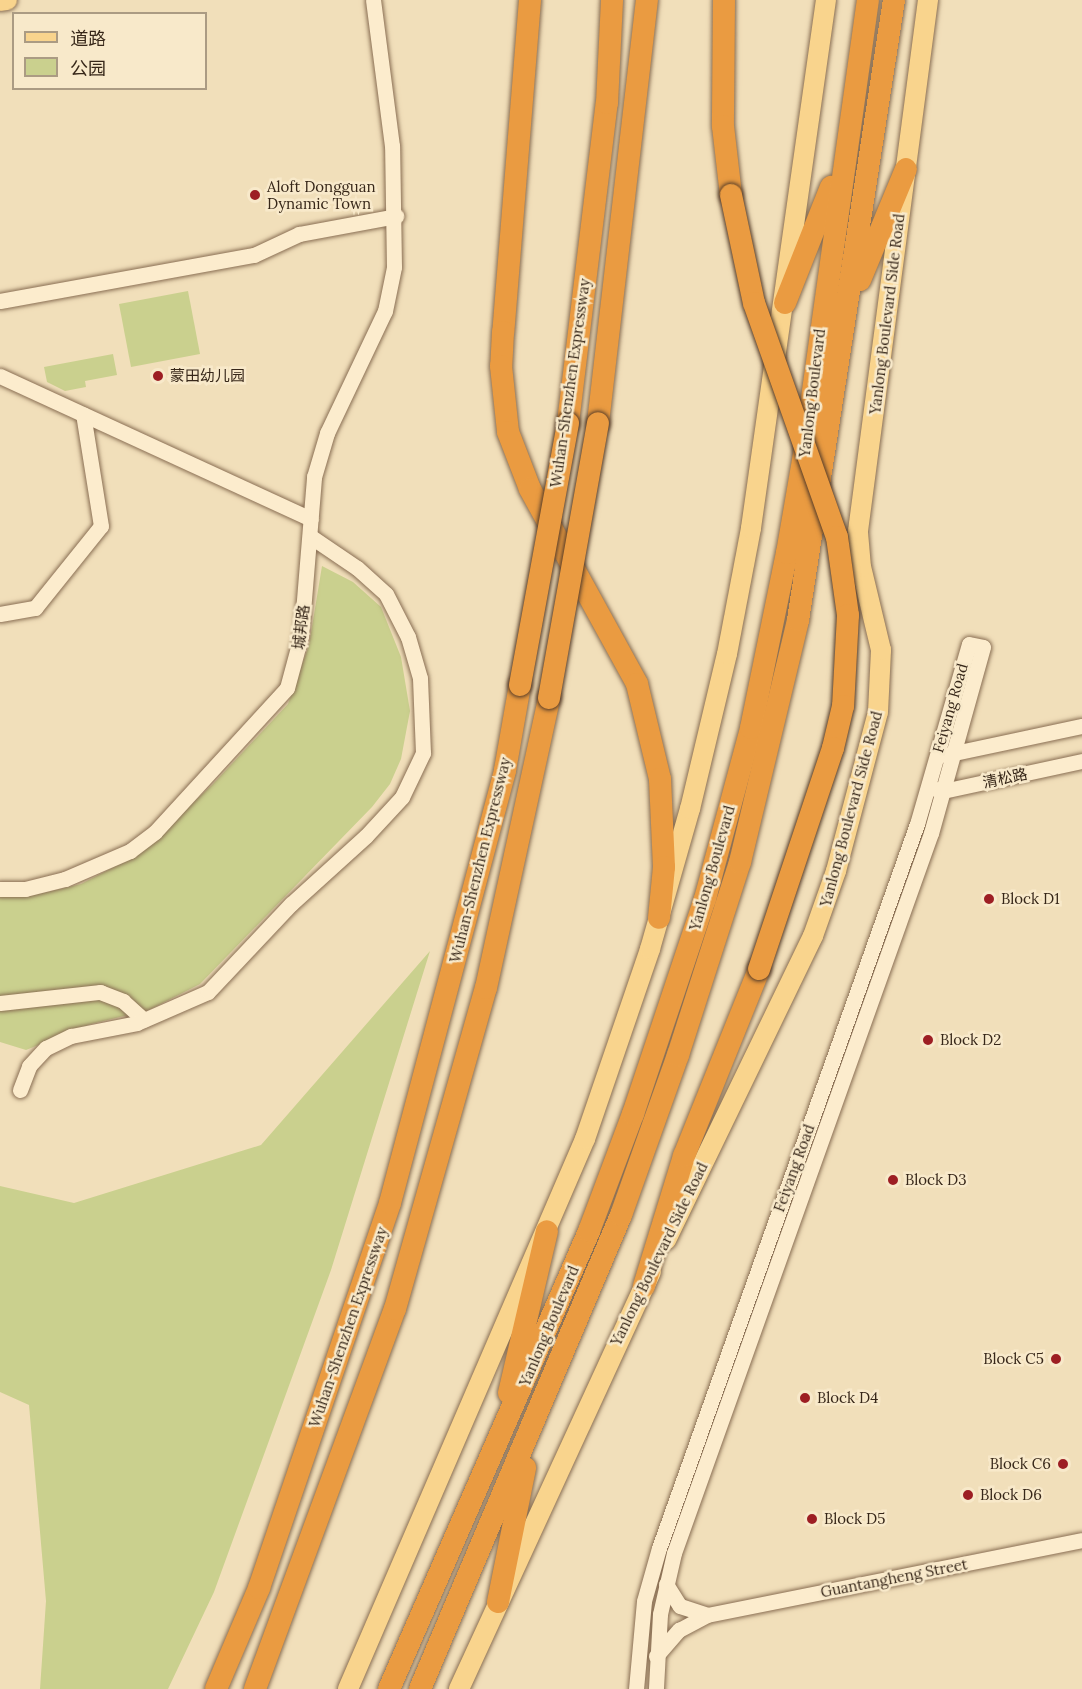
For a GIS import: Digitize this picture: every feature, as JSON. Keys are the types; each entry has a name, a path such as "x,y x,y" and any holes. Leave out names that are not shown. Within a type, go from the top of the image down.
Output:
{"highway":[{"path":"530,0 503,332 506,421 517,463 622,651 644,705 660,779 663,818 664,867 658,918"},
{"name":"Wuhan-Shenzhen Expressway","path":"216,1689 259,1588 390,1203 505,770 568,423 607,103 612,0"},
{"name":"Wuhan-Shenzhen Expressway","path":"255,1689 395,1309 486,988 549,698 598,423 647,0"},
{"path":"644,1286 684,1156 759,969 833,748 844,696 848,615 837,537 754,303 731,195 723,126 724,0"},
{"name":"Yanlong Boulevard","path":"390,1689 565,1290 633,1114 701,910 732,800 766,663 804,455 868,0"},
{"name":"Yanlong Boulevard","path":"420,1689 585,1306 650,1138 740,862 798,620 894,0"},
{"path":"785,303 846,150"},
{"path":"846,311 906,169"},
{"path":"496,1449 547,1231"},
{"path":"498,1602 534,1424"}],"main road":[{"path":"0,2 7,0"},
{"path":"348,1689 585,1139 658,918 727,654 785,303 826,0"},
{"name":"Yanlong Boulevard Side Road","path":"459,1689 644,1286 818,926 878,712 881,650 861,567 858,531 928,0"}],"street":[{"name":"城邦路","path":"0,889 25,889 65,879 130,850 155,832 274,707 287,688 298,653 314,477 327,433 385,311 391,288 396,216 386,78 373,0"},
{"path":"0,301 254,255 299,234 396,216"},
{"path":"0,376 310,519"},
{"path":"0,614 35,608 101,526 83,414"},
{"path":"20,1090 29,1066 46,1048 71,1036 144,1020 208,992 291,903 366,836 402,797 423,753 420,678 408,637 386,594 357,568 309,536"},
{"name":"Feiyang Road","path":"636,1689 639,1631 659,1548 935,789 954,753 983,647 969,644 936,756 935,789 666,1584 656,1656 656,1689"},
{"path":"936,756 1082,726"},
{"name":"清松路","path":"935,789 1082,761"},
{"path":"0,1003 100,992 123,1001 144,1020"},
{"name":"Guantangheng Street","path":"656,1656 679,1630 707,1615 1082,1540"},
{"path":"666,1584 680,1606 707,1615"}],"green space":[{"path":"188,291 200,354 131,367 119,304"},
{"path":"113,354 117,375 85,381 86,387 65,391 47,382 44,367"},
{"path":"322,566 353,582 381,607 401,657 410,711 401,759 390,784 372,807 200,984 149,1010 91,1024 26,1050 0,1042 0,896 30,896 81,884 137,855 212,785 288,704 309,645"},
{"path":"430,951 331,1270 214,1592 168,1689 40,1689 46,1601 29,1405 0,1392 0,1186 74,1203 261,1145"}],"place":[{"name":"Aloft Dongguan Dynamic Town","path":"255,195"},
{"name":"蒙田幼儿园","path":"158,376"},
{"name":"Block D1","path":"989,899"},
{"name":"Block D2","path":"928,1040"},
{"name":"Block D3","path":"893,1180"},
{"name":"Block C5","path":"1056,1359"},
{"name":"Block D4","path":"805,1398"},
{"name":"Block C6","path":"1063,1464"},
{"name":"Block D6","path":"968,1495"},
{"name":"Block D5","path":"812,1519"}]}
